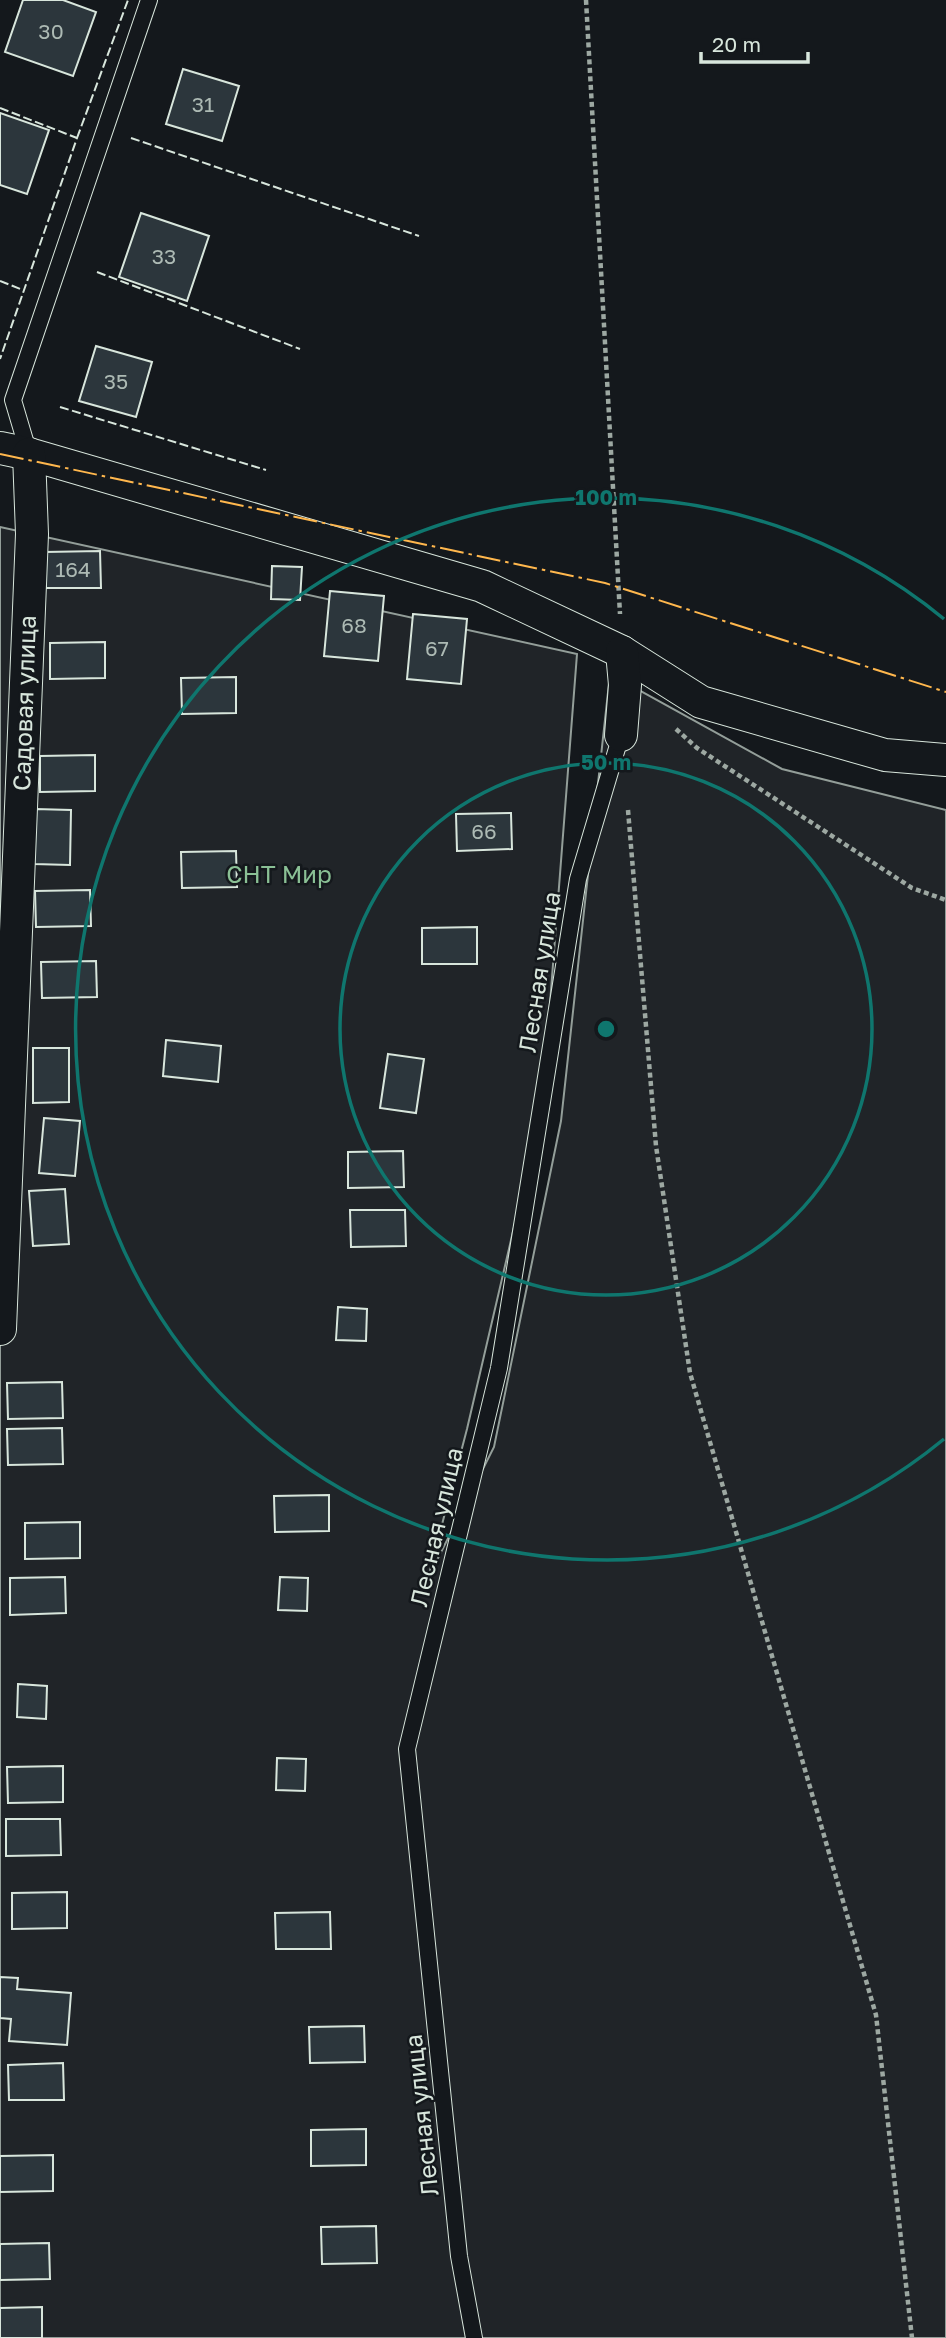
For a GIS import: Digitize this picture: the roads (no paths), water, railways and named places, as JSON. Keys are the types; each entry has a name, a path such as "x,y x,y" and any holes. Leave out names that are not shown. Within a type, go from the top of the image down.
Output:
{"street":[{"path":"15,451 482,586 622,652 701,702 885,755 946,760"},
{"name":"Садовая улица","path":"0,1329 32,534 15,451"},
{"path":"621,734 625,685 622,652"}],"lane":[{"path":"15,451 13,400 149,0"},
{"name":"Лесная улица","path":"474,2338 459,2256 407,1749 499,1368 578,879 621,734"}],"park label":[{"name":"СНТ Мир","path":"279,875"}]}
